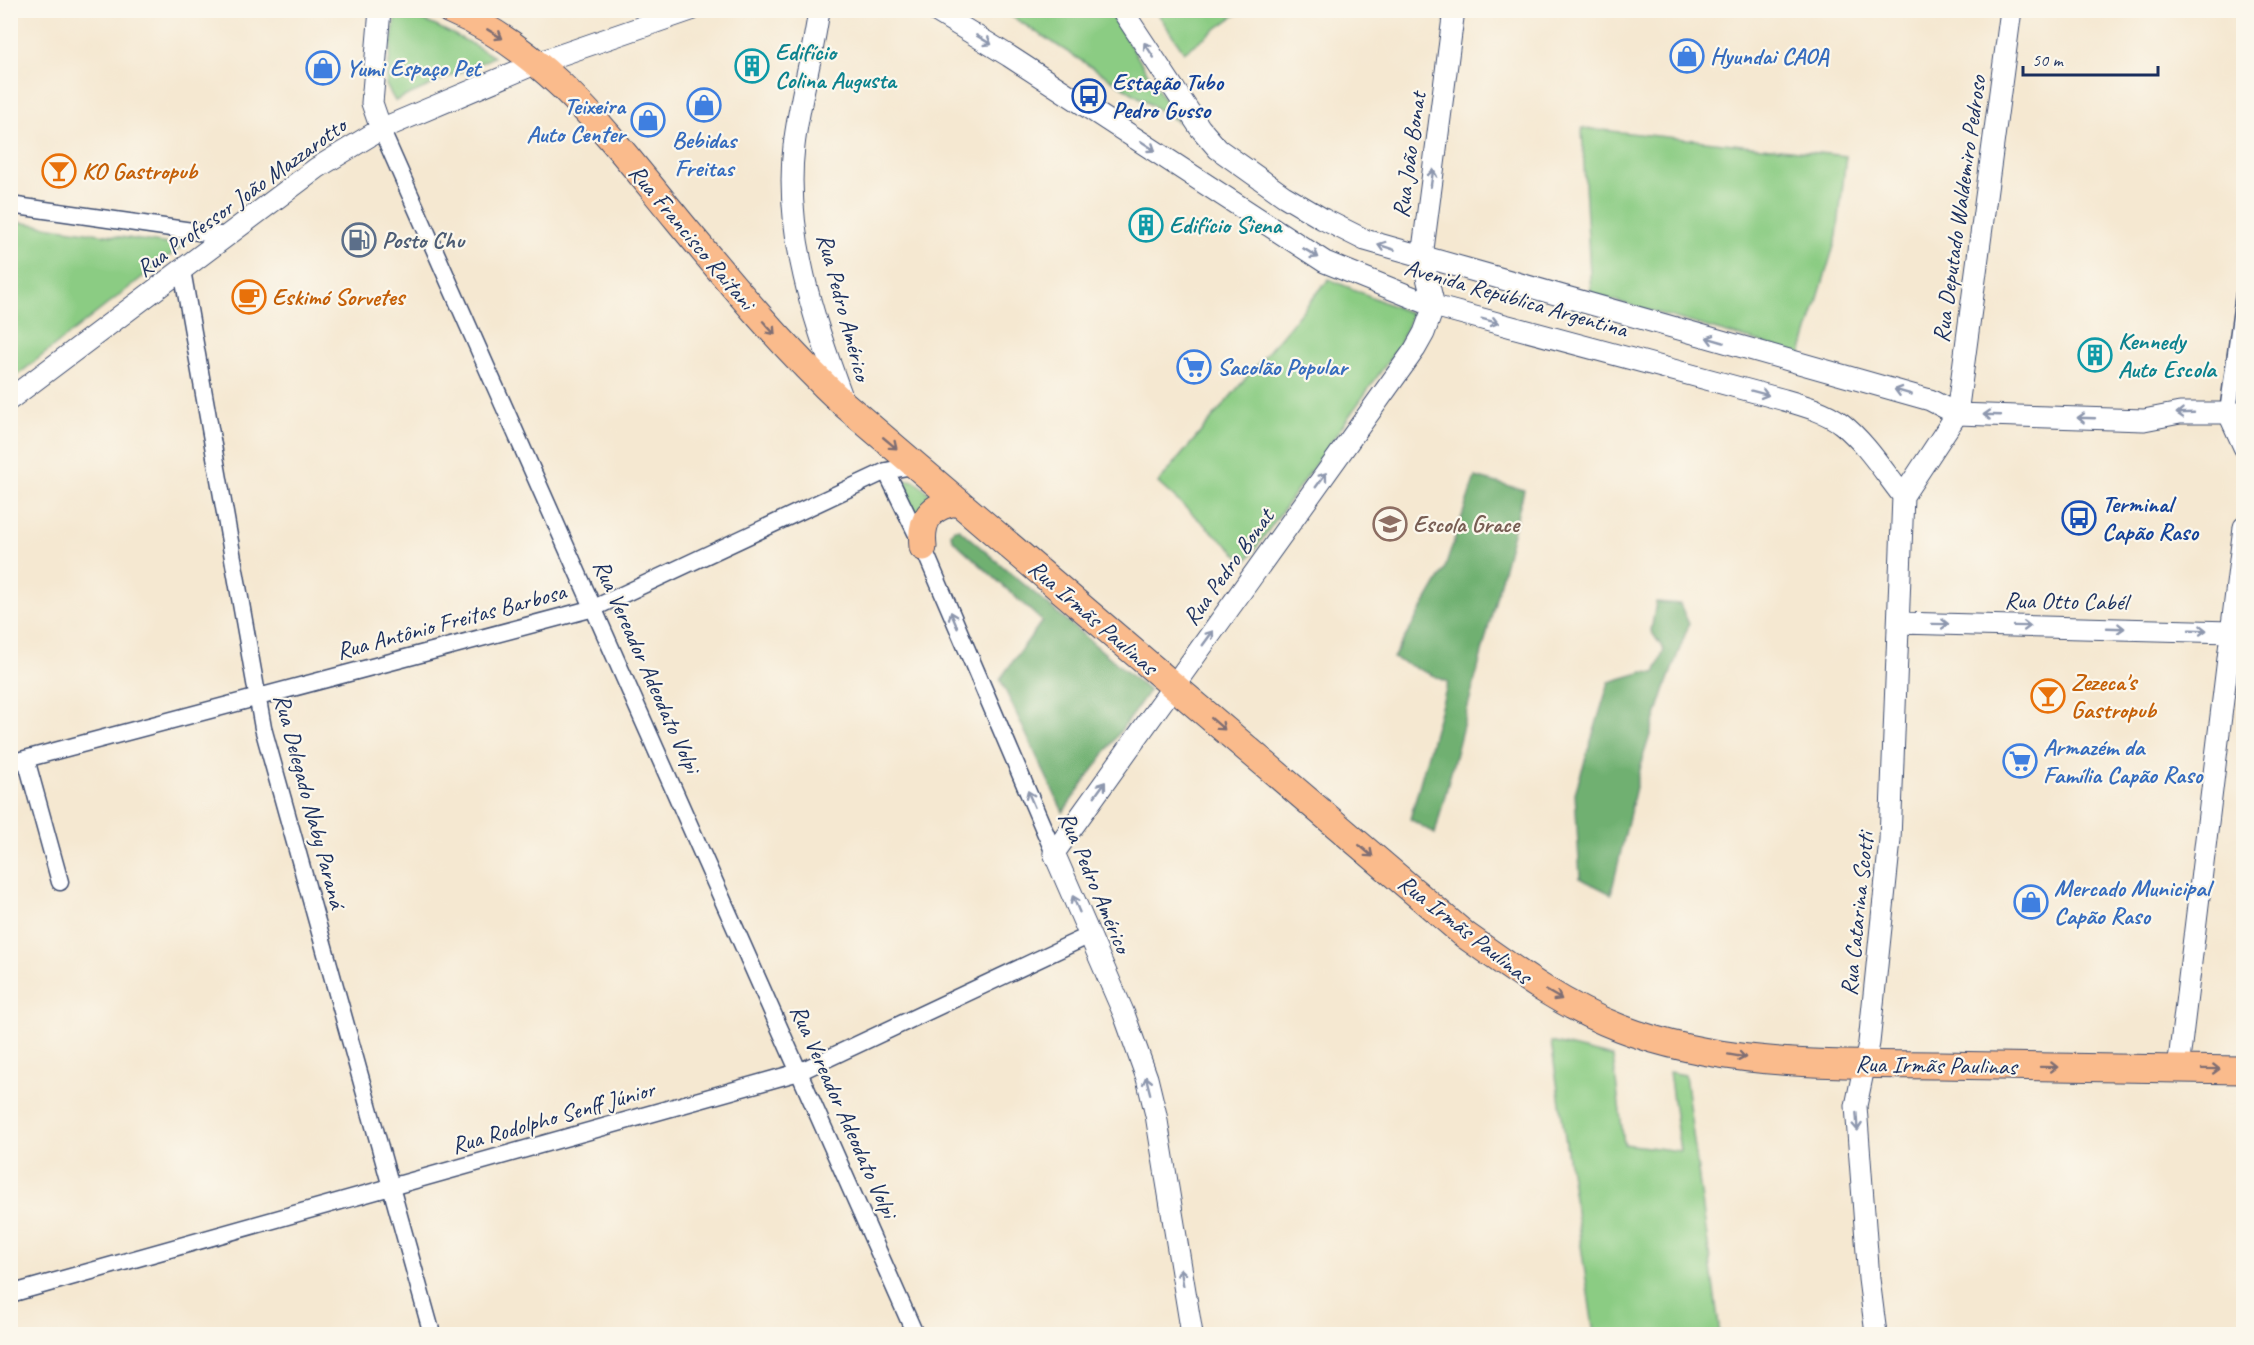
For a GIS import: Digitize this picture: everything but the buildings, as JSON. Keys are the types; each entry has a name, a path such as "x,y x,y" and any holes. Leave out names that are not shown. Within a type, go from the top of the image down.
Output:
{"main road":[{"name":"Rua Francisco Raitani","path":"450,10 489,31 537,63 560,82 594,119 772,331 846,405"},
{"name":"Rua Irmãs Paulinas","path":"846,405 1464,935 1548,992 1583,1011 1620,1028 1700,1050 1748,1058 1864,1064 2244,1070"},
{"path":"923,547 922,534 925,521 933,510 945,504 958,502"}],"street":[{"name":"Rua Vereador Adeodato Volpi","path":"380,10 372,103 381,129 915,1335"},
{"name":"Rua Professor João Mazzarotto","path":"10,399 317,168 381,129 537,63 691,10"},
{"name":"Avenida República Argentina","path":"934,10 1010,56 1309,253 1351,273 1434,306 1781,399 1826,414 1854,436 1903,496"},
{"name":"Avenida República Argentina","path":"1122,10 1200,128 1218,150 1277,191 1343,231 1373,243 1930,400 1957,414 2144,420 2180,413 2236,413"},
{"name":"Rua João Bonat","path":"1434,306 1422,257 1454,10"},
{"name":"Rua Deputado Waldemiro Pedroso","path":"1957,414 2011,10"},
{"name":"Rua Pedro Américo","path":"820,12 794,148 795,219 800,256 809,292 832,369 846,405"},
{"path":"10,205 227,236"},
{"name":"Rua Delegado Naby Paraná","path":"182,270 257,698 268,747 432,1335"},
{"path":"2244,294 2236,413 2244,447"},
{"name":"Rua Pedro Bonat","path":"1054,853 1415,349 1434,306"},
{"path":"1903,496 1957,414"},
{"name":"Rua Antônio Freitas Barbosa","path":"18,761 594,608 886,471 907,467 920,468"},
{"name":"Rua Pedro Américo","path":"886,471 923,547 1131,1031 1147,1077 1162,1149 1192,1335"},
{"name":"Rua Catarina Scotti","path":"1876,1335 1869,1279 1856,1107 1869,1043 1890,840 1903,496"},
{"path":"2178,1069 2244,527"},
{"name":"Rua Otto Cabél","path":"1900,623 2231,632"},
{"path":"18,761 60,882"},
{"name":"Rua Rodolpho Senff Júnior","path":"10,1294 799,1072 1089,935"}],"green space":[{"path":"396,11 448,32 494,57 395,101 386,85"},
{"path":"1003,11 1109,11 1178,122"},
{"path":"1156,11 1241,11 1184,52"},
{"path":"1582,128 1846,156 1837,236 1801,354 1591,294"},
{"path":"11,221 182,246 11,380"},
{"path":"1329,279 1412,314 1399,346 1246,562 1158,483"},
{"path":"1475,477 1524,490 1435,834 1410,819 1448,682 1393,658 1444,571"},
{"path":"915,481 936,499 916,517 897,482"},
{"path":"954,529 959,529 1149,691 1063,812 1000,679 1042,621 952,539 951,534"},
{"path":"1656,602 1680,604 1689,624 1643,757 1611,894 1580,878 1575,793 1609,682 1643,672 1655,673 1664,650 1651,631"},
{"path":"1551,1042 1613,1057 1624,1144 1680,1151 1669,1072 1685,1075 1720,1334 1594,1334"}],"place":[{"name":"Hyundai CAOA","path":"1687,56"},
{"name":"Edifício Colina Augusta","path":"752,66"},
{"name":"Yumi Espaço Pet","path":"323,68"},
{"name":"Estação Tubo Pedro Gusso","path":"1089,96"},
{"name":"Bebidas Freitas","path":"704,105"},
{"name":"Teixeira Auto Center","path":"648,120"},
{"name":"KO Gastropub","path":"59,171"},
{"name":"Edifício Siena","path":"1146,225"},
{"name":"Posto Chu","path":"359,240"},
{"name":"Eskimó Sorvetes","path":"249,297"},
{"name":"Kennedy Auto Escola","path":"2095,355"},
{"name":"Sacolão Popular","path":"1194,367"},
{"name":"Terminal Capão Raso","path":"2079,518"},
{"name":"Escola Grace","path":"1390,524"},
{"name":"Zezeca's Gastropub","path":"2048,696"},
{"name":"Armazém da Família Capão Raso","path":"2020,761"},
{"name":"Mercado Municipal Capão Raso","path":"2031,902"}]}
